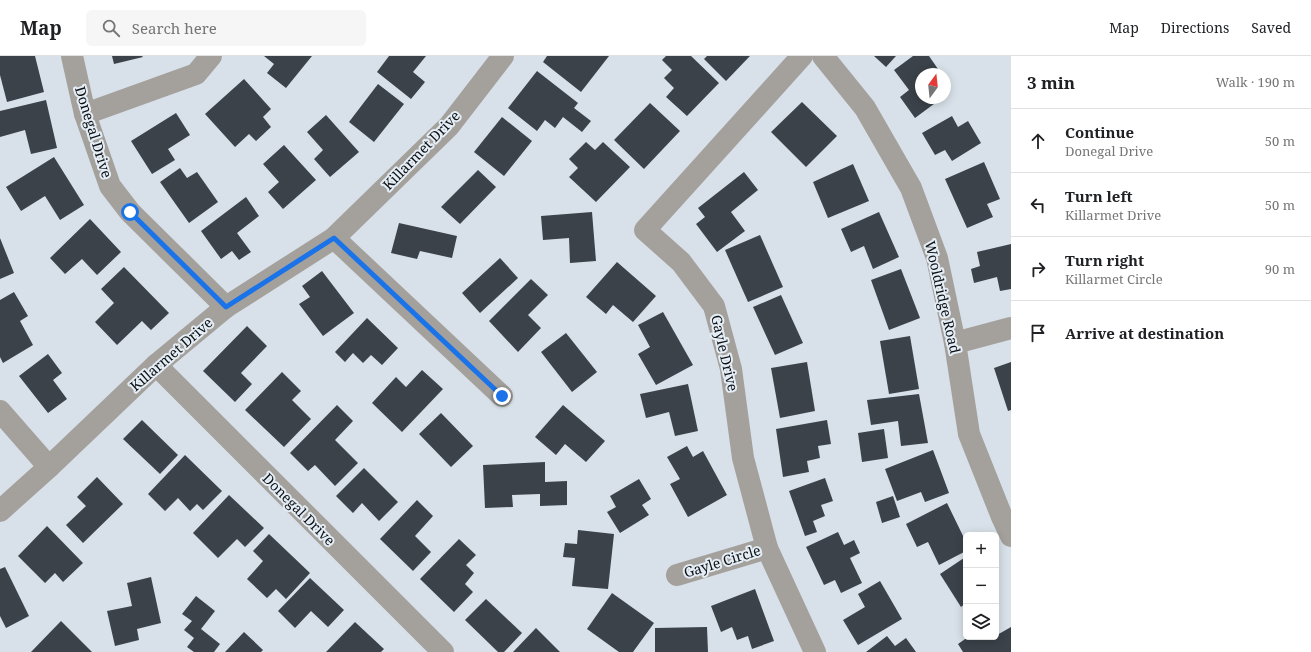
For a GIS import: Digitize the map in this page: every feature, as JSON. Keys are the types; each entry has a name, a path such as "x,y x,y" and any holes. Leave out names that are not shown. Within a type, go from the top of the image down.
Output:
{"street":[{"name":"Donegal Drive","path":"72,56 85,114 110,186 130,212 226,307"},
{"path":"85,114 196,74 211,56"},
{"name":"Killarmet Drive","path":"0,511 49,467 156,365 226,307 334,238 448,126 503,56"},
{"name":"Gayle Drive","path":"802,56 645,230 681,262 714,306 731,370 744,458 767,548 815,652"},
{"name":"Wooldridge Road","path":"823,56 864,108 912,188 937,258 956,343 969,434 1011,536"},
{"path":"334,238 502,396"},
{"path":"956,343 1011,328"},
{"name":"Donegal Drive","path":"156,365 443,652"},
{"path":"0,410 49,467"},
{"name":"Gayle Circle","path":"677,575 767,548"}],"building":[{"path":"0,56 35,56 44,92 7,102 0,75"},
{"path":"112,56 142,56 143,57 114,64"},
{"path":"264,56 312,56 286,88 267,73 274,64"},
{"path":"389,56 426,56 413,72 425,82 411,99 377,72"},
{"path":"547,56 609,56 581,92 543,62"},
{"path":"666,56 691,56 719,83 687,116 666,97 674,88 664,78 672,70 662,60"},
{"path":"707,56 750,56 726,81 704,59"},
{"path":"874,56 896,56 886,67"},
{"path":"913,56 929,56 937,68 915,68 915,104 934,104 915,118 900,97 909,90 894,70"},
{"path":"537,71 578,103 574,108 591,121 582,132 563,117 555,128 545,120 537,131 508,108"},
{"path":"244,79 271,109 263,117 271,127 256,141 249,134 235,147 205,114"},
{"path":"378,84 404,104 374,142 349,122"},
{"path":"46,100 57,148 31,154 25,130 0,137 0,111"},
{"path":"802,102 837,136 806,167 771,132"},
{"path":"650,103 680,131 644,169 614,140"},
{"path":"176,113 190,135 168,149 175,160 152,174 131,141"},
{"path":"326,115 359,152 330,177 314,159 323,150 307,132"},
{"path":"952,116 958,127 968,121 981,143 952,161 945,150 935,155 922,133"},
{"path":"502,117 532,141 504,176 474,152"},
{"path":"586,142 595,150 603,142 630,167 596,202 569,177 578,168 569,159"},
{"path":"284,145 316,180 283,209 268,192 279,182 263,164"},
{"path":"54,157 84,205 60,220 45,196 21,211 6,187"},
{"path":"984,162 1000,199 987,204 993,217 967,228 945,179"},
{"path":"853,164 869,201 828,218 813,182"},
{"path":"180,168 187,178 197,172 218,202 189,223 160,182"},
{"path":"478,170 496,187 460,224 441,207"},
{"path":"744,172 758,190 731,212 745,231 717,252 696,224 705,217 698,208"},
{"path":"246,197 259,216 237,233 251,252 239,260 232,251 221,259 201,231"},
{"path":"592,212 596,261 570,263 569,238 543,240 541,216"},
{"path":"879,212 899,257 873,269 864,246 851,252 841,229"},
{"path":"90,219 121,252 97,275 82,259 65,274 50,258"},
{"path":"399,223 457,236 452,258 420,251 417,259 391,253"},
{"path":"760,235 783,287 748,302 725,250"},
{"path":"0,238 14,273 0,279"},
{"path":"1011,244 1011,289 1000,291 997,277 974,283 971,269 980,266 977,252"},
{"path":"500,258 518,278 480,313 462,293"},
{"path":"617,262 656,296 633,322 613,305 606,314 586,297"},
{"path":"124,267 169,313 151,330 142,321 117,345 95,322 114,303 101,289"},
{"path":"901,269 920,318 889,330 871,280"},
{"path":"322,271 354,313 323,336 299,304 310,297 302,286"},
{"path":"531,279 548,295 528,315 541,328 518,352 489,321"},
{"path":"14,292 28,316 20,321 33,345 3,363 0,357 0,300"},
{"path":"781,295 803,343 775,355 753,307"},
{"path":"663,312 693,365 656,385 638,354 650,347 638,325"},
{"path":"367,318 398,348 382,365 371,355 363,363 353,353 345,362 335,352"},
{"path":"247,326 267,346 241,373 252,384 235,402 203,371"},
{"path":"566,333 597,372 572,392 541,352"},
{"path":"910,336 919,389 889,394 880,341"},
{"path":"48,354 62,373 53,380 67,399 48,413 19,376"},
{"path":"807,362 815,411 780,418 771,368"},
{"path":"1011,362 1011,410 1008,411 994,368"},
{"path":"422,370 443,389 402,432 372,403 396,377 406,387"},
{"path":"282,372 301,391 292,400 311,419 284,447 245,410"},
{"path":"688,384 698,431 675,436 669,412 646,418 640,394"},
{"path":"919,394 928,443 901,446 898,421 871,425 867,400"},
{"path":"337,405 353,421 335,440 358,463 335,486 315,465 308,471 290,453"},
{"path":"563,405 605,441 586,462 565,444 556,455 535,437"},
{"path":"441,413 473,446 451,467 419,434"},
{"path":"142,420 178,455 160,474 123,439"},
{"path":"827,420 831,444 818,446 820,458 807,461 809,472 783,477 776,429"},
{"path":"884,429 888,458 862,462 858,433"},
{"path":"687,446 693,457 703,451 727,495 688,517 670,484 680,479 667,457"},
{"path":"933,450 949,493 925,502 921,492 897,501 885,469"},
{"path":"185,455 222,491 203,510 197,504 190,511 178,498 165,511 148,494"},
{"path":"545,462 545,482 567,481 567,505 540,506 540,494 512,495 513,507 485,508 483,465"},
{"path":"364,468 398,502 379,521 362,503 353,513 336,496"},
{"path":"97,477 123,504 83,543 66,525 86,506 77,497"},
{"path":"825,478 833,501 821,505 825,516 813,521 817,532 805,536 789,491"},
{"path":"639,479 651,499 642,505 649,515 620,533 607,512 616,507 610,496"},
{"path":"229,495 264,528 245,547 237,539 218,558 193,533"},
{"path":"893,496 900,517 882,523 876,502"},
{"path":"417,500 433,516 415,536 431,552 413,571 380,539"},
{"path":"947,503 963,536 963,553 939,565 928,542 917,547 906,524"},
{"path":"47,526 83,563 63,582 55,573 45,583 18,556"},
{"path":"578,530 614,534 608,589 572,586 575,558 563,557 565,543 577,544"},
{"path":"838,532 844,545 854,540 860,553 850,558 862,583 841,593 835,580 824,585 806,547"},
{"path":"269,534 310,573 286,599 276,589 267,598 247,579 263,561 253,551"},
{"path":"459,539 476,555 466,565 474,573 465,584 473,592 454,612 420,579"},
{"path":"963,559 963,605 961,607 940,574"},
{"path":"5,567 29,616 6,628 0,616 0,569"},
{"path":"151,577 161,623 137,629 139,640 115,646 107,611 132,606 127,583"},
{"path":"310,578 344,610 328,627 311,611 295,628 278,611"},
{"path":"880,581 902,619 858,645 843,620 865,607 858,594"},
{"path":"755,589 774,641 752,649 748,636 737,640 732,627 721,632 711,606"},
{"path":"612,593 654,623 633,652 619,652 587,629"},
{"path":"196,596 215,611 201,629 220,644 214,652 194,652 187,647 194,638 184,630 192,621 182,614"},
{"path":"486,599 522,633 504,652 498,652 465,620"},
{"path":"61,621 92,652 31,652"},
{"path":"355,622 384,649 381,652 326,652"},
{"path":"707,627 708,652 655,652 655,628"},
{"path":"1011,627 1011,652 963,652 958,644 964,640 999,640 999,634"},
{"path":"536,628 560,652 513,652"},
{"path":"244,632 263,650 261,652 225,652"},
{"path":"887,636 895,646 906,638 916,652 866,652"}],"route":[{"path":"130,212 226,307 334,238 502,396"}]}
